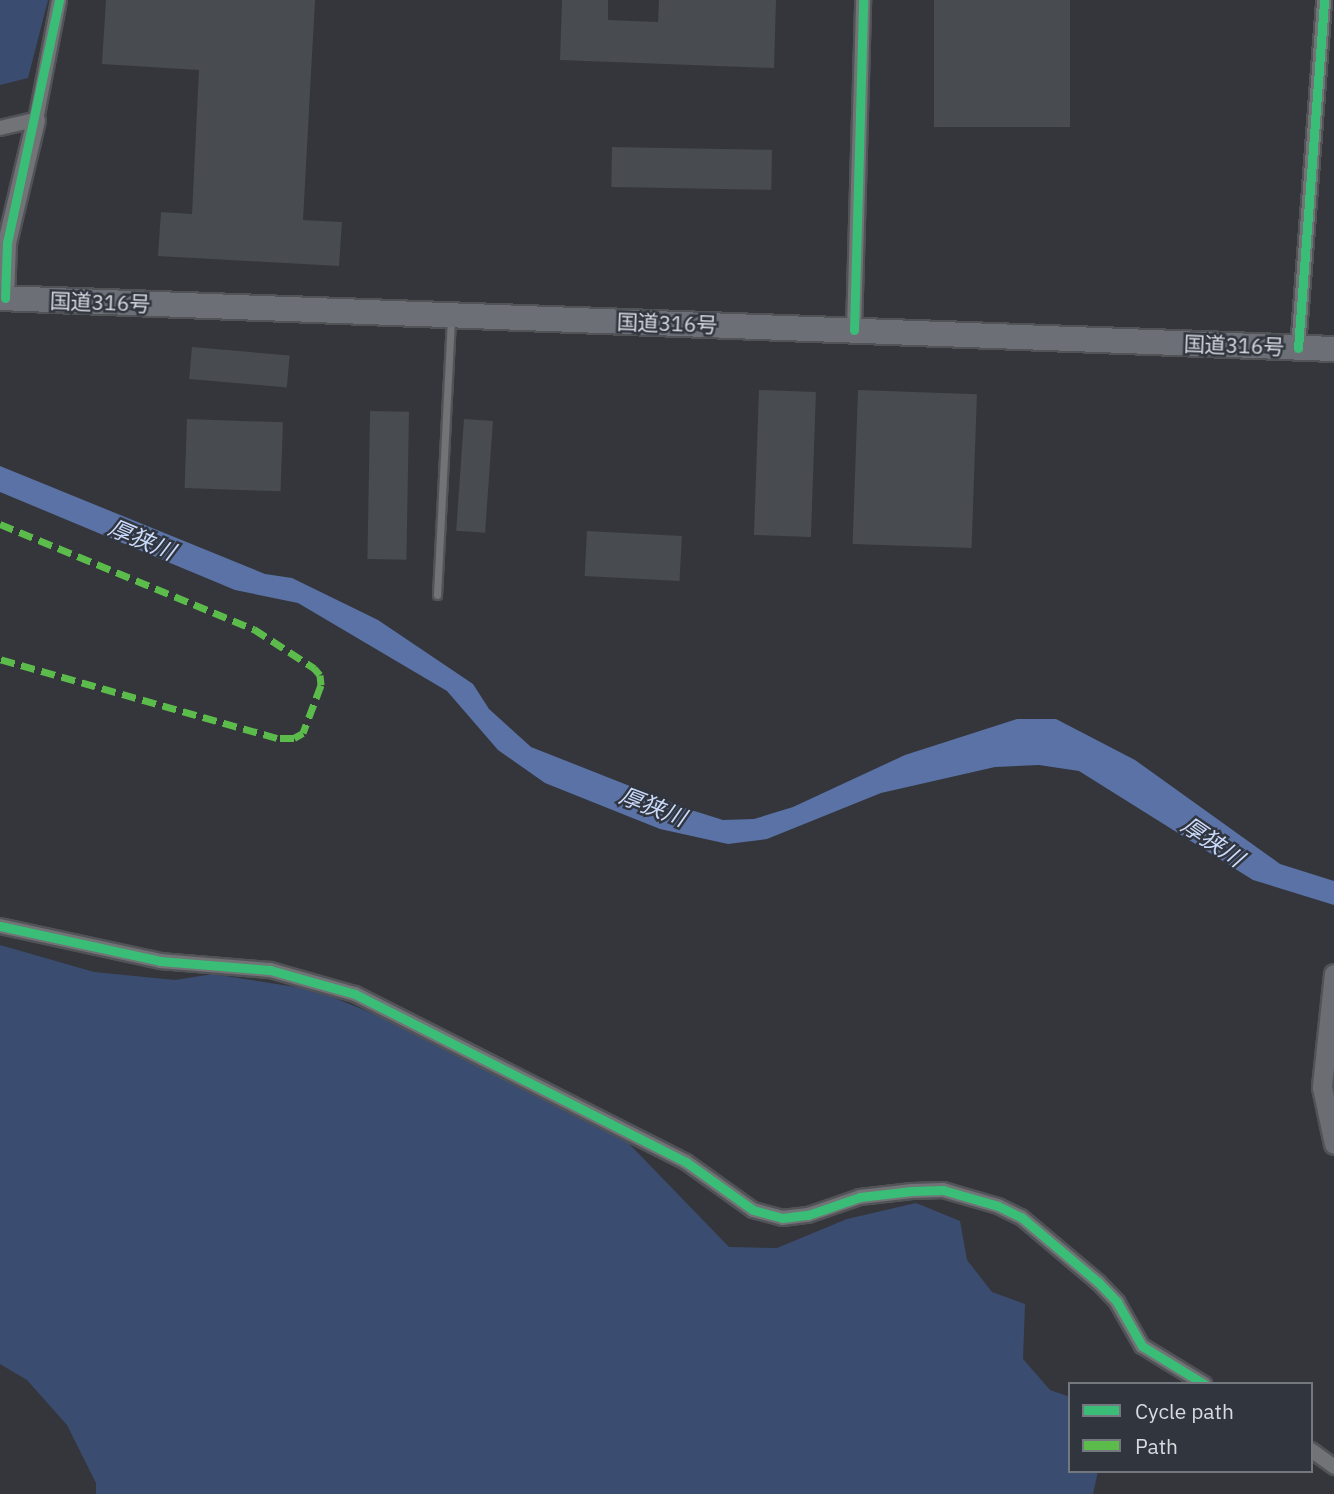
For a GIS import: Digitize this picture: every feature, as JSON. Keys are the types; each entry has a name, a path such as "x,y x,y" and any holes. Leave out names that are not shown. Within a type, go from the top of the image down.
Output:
{"highway":[{"name":"国道316号","path":"3,298 1334,349"}],"main road":[{"path":"1334,976 1322,1087 1334,1144"}],"street":[{"path":"3,298 7,243 36,120 59,0"},
{"path":"855,330 863,0"},
{"path":"1298,348 1324,0"},
{"path":"0,128 36,120"},
{"path":"0,926 160,961 270,970 355,994 544,1087 685,1162 753,1210 772,1215 808,1214 860,1197 912,1191 943,1191 998,1206 1021,1217 1098,1282 1117,1301 1142,1346 1201,1382"},
{"path":"1313,1451 1334,1467"}],"lane":[{"path":"437,595 452,314"}],"shaded area":[{"path":"0,0 48,0 28,78 0,85"},
{"path":"0,945 94,972 175,980 213,974 315,990 416,1031 607,1121 729,1247 777,1248 847,1219 916,1203 960,1221 967,1260 992,1292 1025,1304 1023,1359 1050,1390 1068,1396 1068,1473 1098,1473 1093,1494 96,1494 96,1483 67,1425 27,1380 0,1364"}],"water":[{"name":"厚狭川","path":"0,466 265,574 292,578 378,620 473,684 489,709 531,747 688,809 723,820 754,819 793,807 905,755 1017,719 1056,719 1135,760 1280,864 1334,881 1334,905 1253,880 1079,771 1039,765 995,767 881,793 767,839 728,844 660,829 545,783 498,750 447,691 298,603 235,590 0,492"}],"building":[{"path":"106,0 315,0 303,220 342,222 339,266 158,256 161,212 192,214 199,70 102,64"},
{"path":"562,0 608,0 608,20 658,22 659,0 776,0 774,68 560,60"},
{"path":"934,0 1070,0 1070,127 934,127"},
{"path":"612,147 772,150 771,190 611,187"},
{"path":"192,347 290,356 287,387 189,379"},
{"path":"759,390 816,392 811,537 754,535"},
{"path":"858,390 977,394 972,548 853,544"},
{"path":"370,411 409,412 406,560 367,559"},
{"path":"187,419 283,422 281,491 185,488"},
{"path":"464,419 493,421 485,533 456,531"},
{"path":"587,531 682,536 680,581 585,576"}],"marked path":[{"path":"0,524 254,629 314,668 320,675 321,685 303,733 294,738 277,738 0,659"}],"cycle path":[{"path":"5,298 7,243 59,0"},
{"path":"854,330 863,0"},
{"path":"1298,348 1324,0"},
{"path":"0,926 160,961 270,970 355,994 686,1162 753,1210 782,1218 808,1215 860,1197 943,1190 998,1206 1021,1217 1098,1282 1117,1302 1142,1346 1201,1382"}]}
